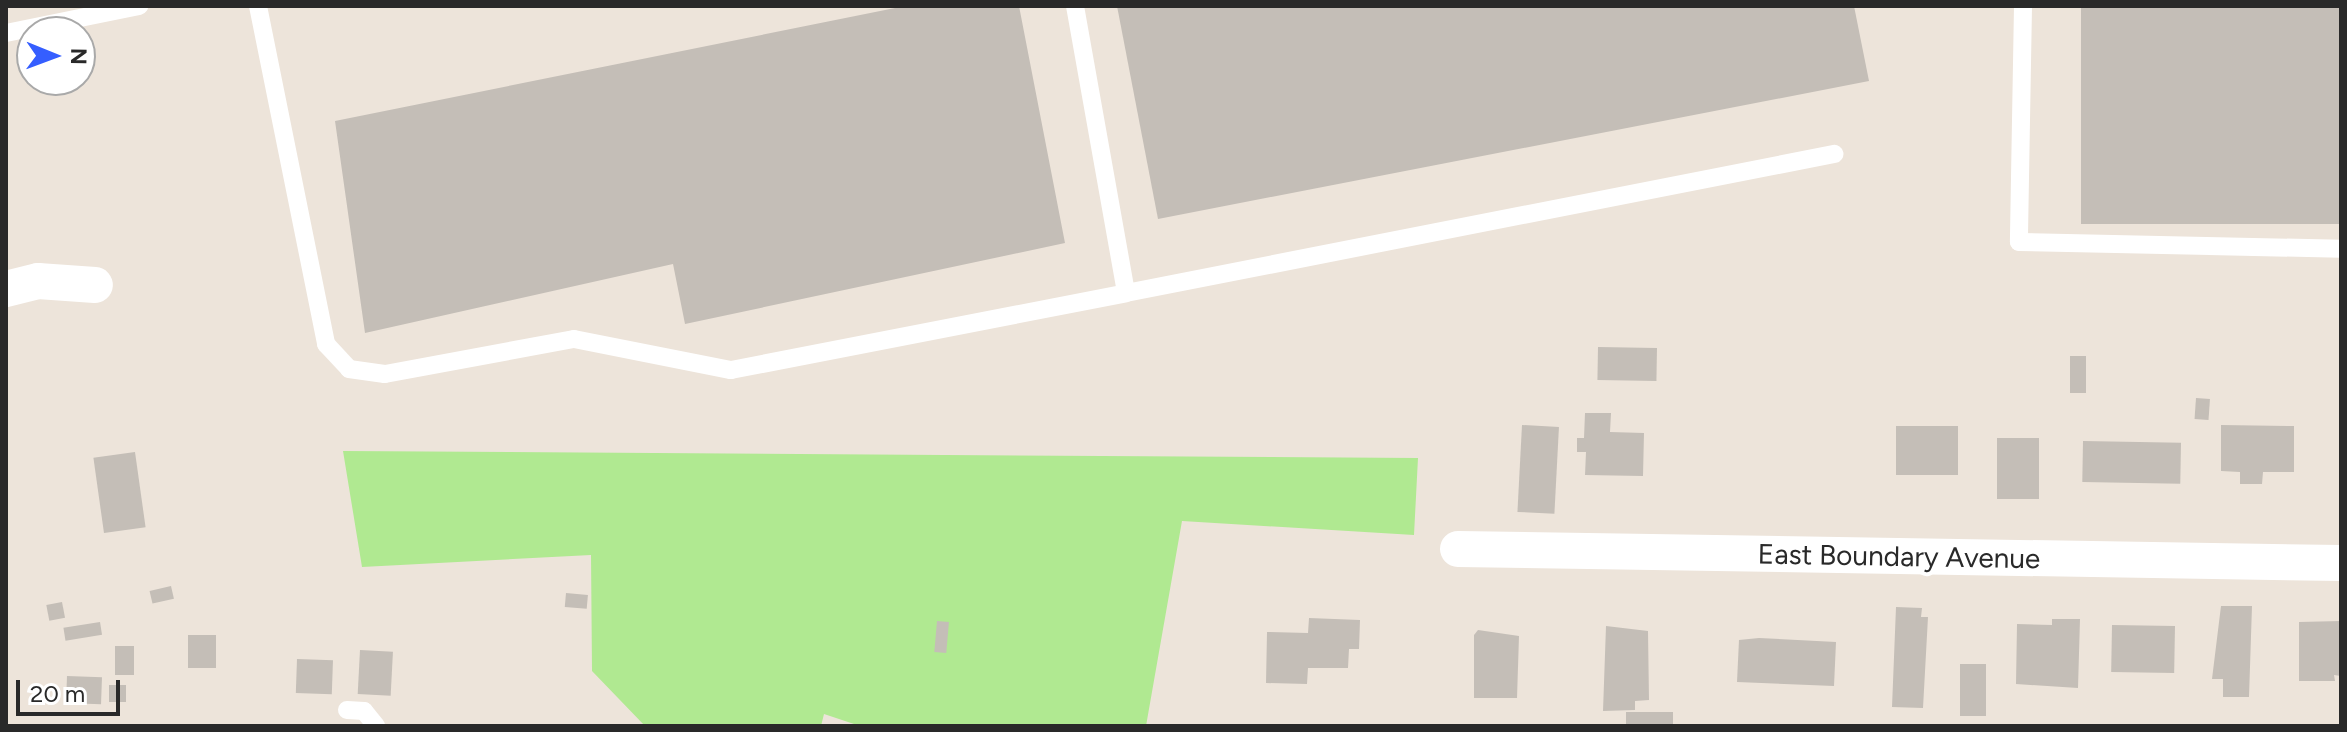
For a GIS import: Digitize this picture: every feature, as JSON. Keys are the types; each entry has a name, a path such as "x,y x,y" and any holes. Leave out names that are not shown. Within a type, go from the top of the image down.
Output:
{"street":[{"path":"6,289 38,281 95,285"},
{"name":"East Boundary Avenue","path":"1458,549 2341,563"}],"lane":[{"path":"6,33 139,6"},
{"path":"258,6 326,344 349,369 385,374 574,339 731,370 1834,154"},
{"path":"1075,6 1126,293"},
{"path":"2023,6 2019,242 2341,249"},
{"path":"347,710 364,711 376,726"}],"green space":[{"path":"343,451 1418,458 1414,535 1182,521 1146,726 860,726 824,714 821,726 645,726 592,671 591,555 362,567"}],"building":[{"path":"905,6 1019,6 1065,243 685,324 673,264 365,333 335,121"},
{"path":"1117,6 1854,6 1869,81 1158,219"},
{"path":"2081,6 2341,6 2341,224 2081,224"},
{"path":"1598,347 1657,348 1656,381 1597,380"},
{"path":"2070,356 2086,356 2086,393 2070,393"},
{"path":"2196,398 2210,399 2209,420 2195,419"},
{"path":"1585,413 1611,413 1610,432 1644,433 1643,476 1585,475 1586,452 1577,452 1577,438 1584,438"},
{"path":"1522,425 1559,427 1554,514 1517,512"},
{"path":"2221,425 2294,426 2294,472 2263,472 2262,484 2240,484 2240,472 2221,471"},
{"path":"1896,426 1958,426 1958,475 1896,475"},
{"path":"1997,438 2039,438 2039,499 1997,499"},
{"path":"2083,441 2181,443 2180,484 2082,482"},
{"path":"135,452 146,527 104,533 93,458"},
{"path":"171,586 174,599 152,604 150,591"},
{"path":"566,593 588,595 587,609 565,607"},
{"path":"62,602 65,618 49,621 46,605"},
{"path":"2221,606 2252,606 2249,697 2223,697 2223,679 2212,679"},
{"path":"1896,607 1922,608 1921,617 1928,617 1923,708 1892,707"},
{"path":"1309,618 1360,620 1359,649 1349,649 1348,668 1308,668 1307,684 1266,683 1267,632 1308,633"},
{"path":"2052,619 2080,619 2078,688 2016,684 2017,624 2052,625"},
{"path":"937,621 949,622 946,653 934,652"},
{"path":"2341,621 2341,676 2334,675 2335,681 2299,681 2299,622"},
{"path":"100,622 102,635 65,641 63,628"},
{"path":"2112,625 2175,626 2174,673 2111,672"},
{"path":"1606,626 1648,631 1649,700 1635,701 1635,710 1603,711"},
{"path":"1478,630 1519,636 1517,698 1474,698 1474,635"},
{"path":"188,635 216,635 216,668 188,668"},
{"path":"1759,638 1836,642 1834,686 1737,682 1739,640"},
{"path":"115,646 134,646 134,675 115,675"},
{"path":"360,650 393,652 391,696 358,694"},
{"path":"297,659 333,660 332,694 296,693"},
{"path":"1960,664 1986,664 1986,716 1960,716"},
{"path":"67,676 102,677 101,704 66,703"},
{"path":"109,685 126,685 126,702 109,702"},
{"path":"1626,712 1673,712 1673,726 1626,726"}]}
